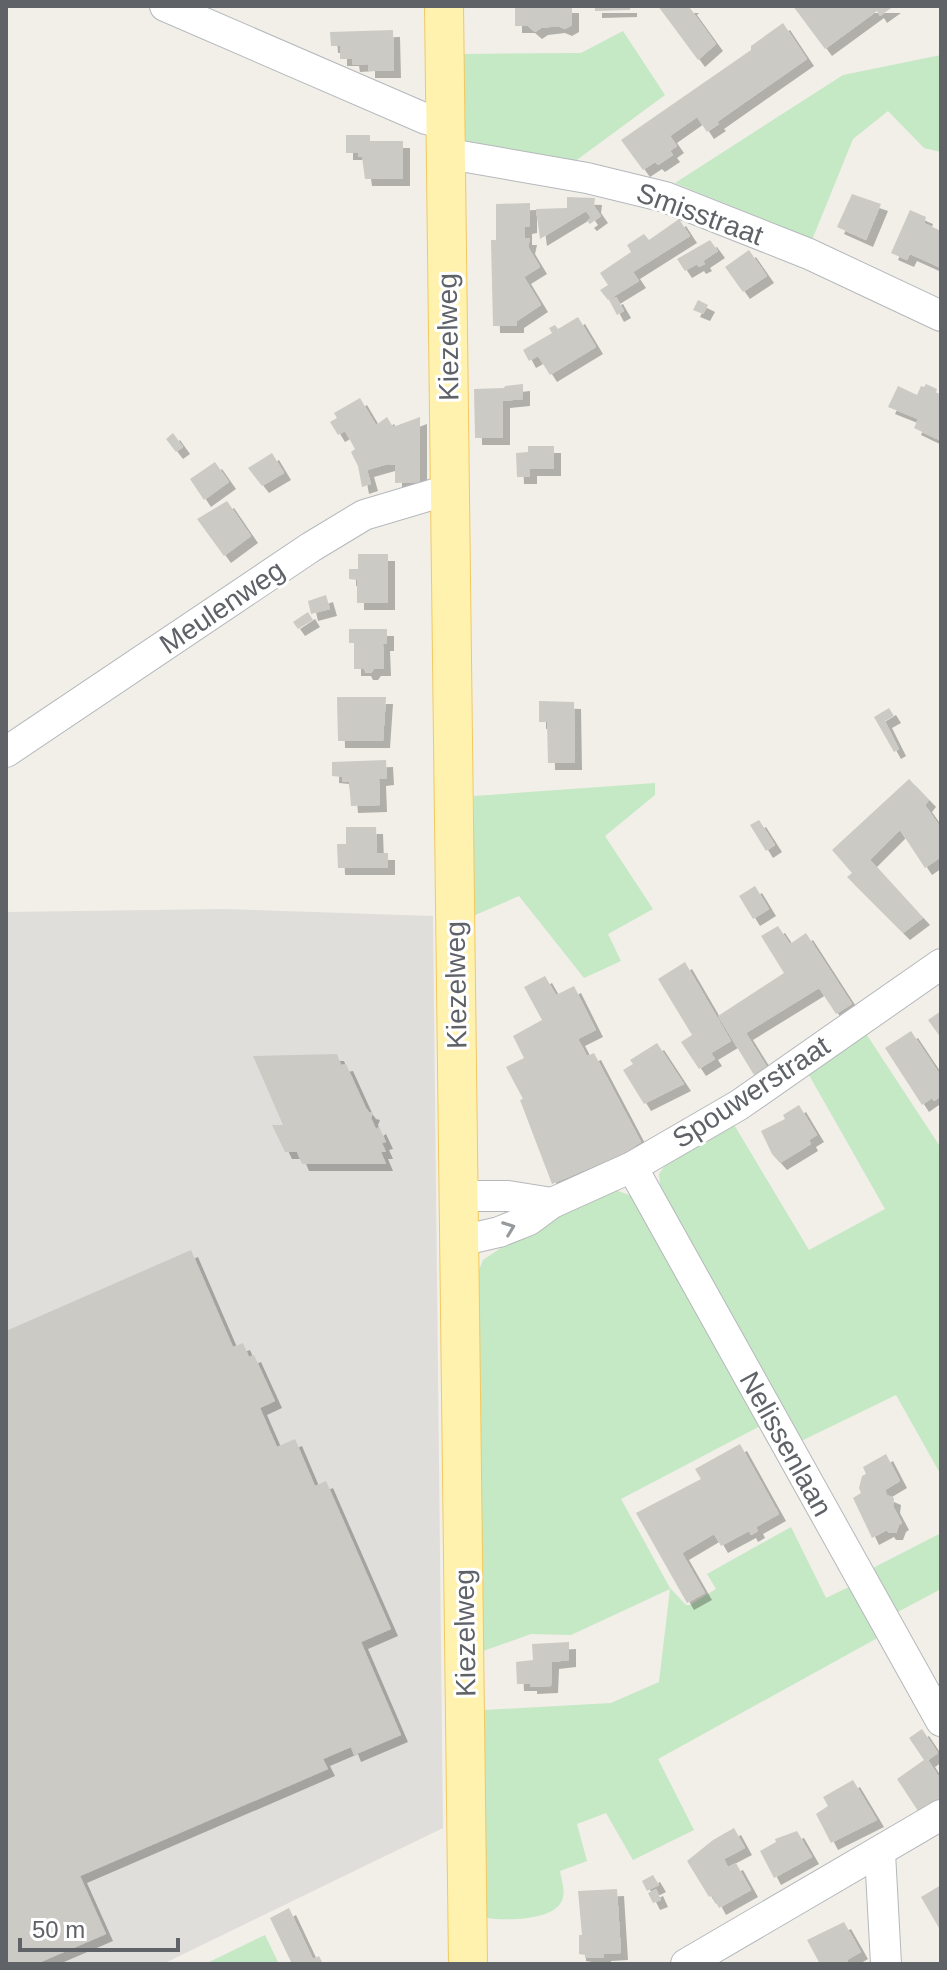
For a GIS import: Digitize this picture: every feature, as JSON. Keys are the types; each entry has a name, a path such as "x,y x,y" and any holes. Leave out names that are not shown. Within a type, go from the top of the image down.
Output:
{"main road":[{"name":"Kiezelweg","path":"444,6 468,1964"}],"street":[{"name":"Smisstraat","path":"165,6 426,119 461,156 587,178 665,197 809,254 941,316"},
{"name":"Meulenweg","path":"6,752 299,555 364,515 451,489"},
{"name":"Spouwerstraat","path":"460,1241 499,1232 529,1220 552,1203 632,1167 739,1105 941,964"},
{"name":"Nelissenlaan","path":"632,1167 941,1721"},
{"path":"460,1196 508,1196 552,1203"},
{"path":"686,1964 941,1815"},
{"path":"880,1853 886,1964"}],"shaded area":[{"path":"223,909 433,916 443,1828 163,1964 6,1964 6,912"}],"green space":[{"path":"623,31 665,95 574,162 462,142 463,54 581,53"},
{"path":"941,55 941,152 924,148 888,111 853,139 812,240 675,183 843,75"},
{"path":"655,783 655,795 605,836 653,909 608,934 621,961 584,978 519,896 473,916 474,796"},
{"path":"863,1029 941,1148 941,1475 896,1395 795,1444 661,1193 659,1174 669,1160 730,1118 809,1250 885,1209 805,1068"},
{"path":"612,1189 635,1197 764,1424 621,1499 670,1588 686,1605 690,1605 716,1589 707,1574 791,1527 826,1598 851,1586 881,1636 658,1759 694,1830 633,1860 606,1813 577,1824 587,1861 560,1871 563,1897 559,1905 552,1911 530,1918 487,1918 484,1710 611,1703 659,1682 670,1589 571,1635 531,1634 483,1651 478,1273 483,1260 511,1241"},
{"path":"941,1533 941,1589 894,1614 871,1569"},
{"path":"265,1935 279,1964 205,1964"}],"building":[{"path":"515,6 572,6 572,25 565,29 558,26 541,28 535,32 528,26 515,26"},
{"path":"595,6 630,6 630,10 595,11"},
{"path":"658,6 692,6 690,8 716,44 698,60"},
{"path":"793,6 894,6 880,16 877,11 825,49"},
{"path":"783,23 807,59 707,132 697,117 670,136 677,146 670,151 673,155 643,170 621,140 751,50 751,46"},
{"path":"393,30 394,71 368,71 368,64 353,65 352,59 340,59 340,46 331,46 330,32"},
{"path":"346,135 370,135 370,141 403,141 403,179 365,179 362,157 358,157 358,153 346,153"},
{"path":"852,194 881,204 866,240 837,227"},
{"path":"567,197 595,198 594,206 601,216 590,224 587,221 591,218 586,211 540,239 536,209 567,208"},
{"path":"530,203 530,226 525,227 525,238 530,238 528,247 540,267 524,277 541,305 517,321 517,326 493,326 491,240 496,240 496,204"},
{"path":"910,210 926,217 924,223 941,231 941,268 910,254 907,260 891,253"},
{"path":"679,219 690,236 633,272 639,281 608,300 600,290 608,285 600,273 631,252 627,245 644,234 649,240"},
{"path":"710,240 718,251 703,261 705,264 699,267 697,264 685,271 677,259"},
{"path":"749,250 767,276 743,292 725,267"},
{"path":"616,297 624,311 617,315 609,300"},
{"path":"698,300 708,305 703,314 693,310"},
{"path":"578,317 596,347 550,375 538,356 529,361 523,350 552,333 549,328 555,325 558,329"},
{"path":"523,384 523,399 503,401 503,438 475,438 474,389"},
{"path":"926,384 937,389 936,393 941,395 941,441 914,428 918,419 888,407 898,386 917,395 921,386"},
{"path":"360,398 376,425 387,417 393,427 420,417 420,482 395,483 395,465 388,464 367,470 371,484 362,487 358,466 351,452 355,449 345,431 338,435 330,422 337,418 334,413"},
{"path":"173,433 183,447 176,452 166,439"},
{"path":"528,446 554,446 554,469 530,469 530,477 517,477 516,453 528,452"},
{"path":"272,453 284,473 262,486 248,468"},
{"path":"215,462 229,482 204,500 190,479"},
{"path":"227,501 251,536 224,556 197,519"},
{"path":"358,554 388,554 388,603 357,603 357,580 349,579 349,569 358,569"},
{"path":"326,595 330,609 311,614 308,601"},
{"path":"308,612 313,620 298,629 293,622"},
{"path":"349,629 387,629 387,644 383,644 384,669 366,673 364,669 354,669 354,643 349,643"},
{"path":"337,697 386,697 383,741 338,741"},
{"path":"539,701 574,702 575,763 548,763 547,722 539,722"},
{"path":"889,708 894,716 885,721 899,749 894,752 874,717"},
{"path":"386,760 387,778 379,779 380,805 351,806 349,782 332,776 332,762"},
{"path":"909,779 929,800 925,805 941,828 941,857 925,868 900,830 870,860 923,918 903,933 847,877 852,873 832,850"},
{"path":"759,820 775,845 766,851 750,825"},
{"path":"346,827 376,827 377,853 388,853 388,868 338,868 337,844 346,844"},
{"path":"755,886 769,909 753,919 739,896"},
{"path":"778,926 790,944 806,933 852,1004 836,1014 819,988 746,1033 767,1067 754,1075 718,1016 784,973 761,936"},
{"path":"685,962 731,1041 711,1053 715,1059 699,1069 681,1042 692,1035 658,979"},
{"path":"545,976 556,995 574,986 596,1030 578,1039 587,1056 594,1053 641,1142 634,1149 552,1184 520,1100 523,1099 506,1067 524,1058 513,1036 542,1020 524,987"},
{"path":"941,1011 941,1038 928,1020"},
{"path":"911,1031 941,1076 941,1096 922,1105 885,1048"},
{"path":"657,1043 684,1084 644,1104 623,1070 633,1064 630,1060"},
{"path":"337,1054 341,1065 346,1064 366,1108 373,1113 371,1118 376,1129 379,1127 386,1142 382,1143 386,1152 381,1152 386,1164 302,1164 297,1152 285,1152 272,1125 283,1125 253,1056"},
{"path":"799,1105 817,1135 809,1140 811,1144 780,1163 761,1131 785,1119 783,1115"},
{"path":"191,1250 233,1347 243,1343 249,1357 254,1355 275,1401 260,1408 277,1447 295,1439 315,1486 326,1481 391,1629 361,1642 401,1735 354,1755 351,1747 323,1759 328,1769 80,1876 106,1934 36,1964 6,1964 6,1331"},
{"path":"740,1444 779,1514 756,1527 758,1531 751,1535 749,1531 721,1546 714,1534 682,1553 705,1593 687,1603 636,1513 701,1479 695,1469"},
{"path":"886,1454 900,1481 885,1490 887,1495 894,1498 893,1506 902,1523 896,1533 887,1530 872,1538 853,1498 861,1493 862,1476 866,1474 863,1467"},
{"path":"569,1642 569,1660 552,1662 551,1686 517,1684 516,1662 533,1660 532,1644"},
{"path":"922,1729 938,1753 928,1760 941,1780 941,1805 920,1814 897,1779 924,1760 909,1738"},
{"path":"853,1780 877,1820 831,1843 816,1814 828,1806 823,1797"},
{"path":"734,1828 745,1848 724,1859 728,1867 736,1863 751,1890 719,1908 687,1861"},
{"path":"797,1831 812,1857 774,1878 760,1851 776,1842 775,1839"},
{"path":"653,1875 659,1885 647,1891 642,1881"},
{"path":"941,1885 941,1927 939,1928 921,1897"},
{"path":"617,1889 621,1953 604,1954 603,1958 585,1958 585,1955 579,1954 579,1935 582,1935 578,1891"},
{"path":"656,1889 661,1900 653,1903 648,1893"},
{"path":"289,1908 313,1959 319,1956 323,1964 292,1964 270,1918"},
{"path":"844,1922 861,1952 847,1960 849,1964 820,1964 807,1940"}]}
